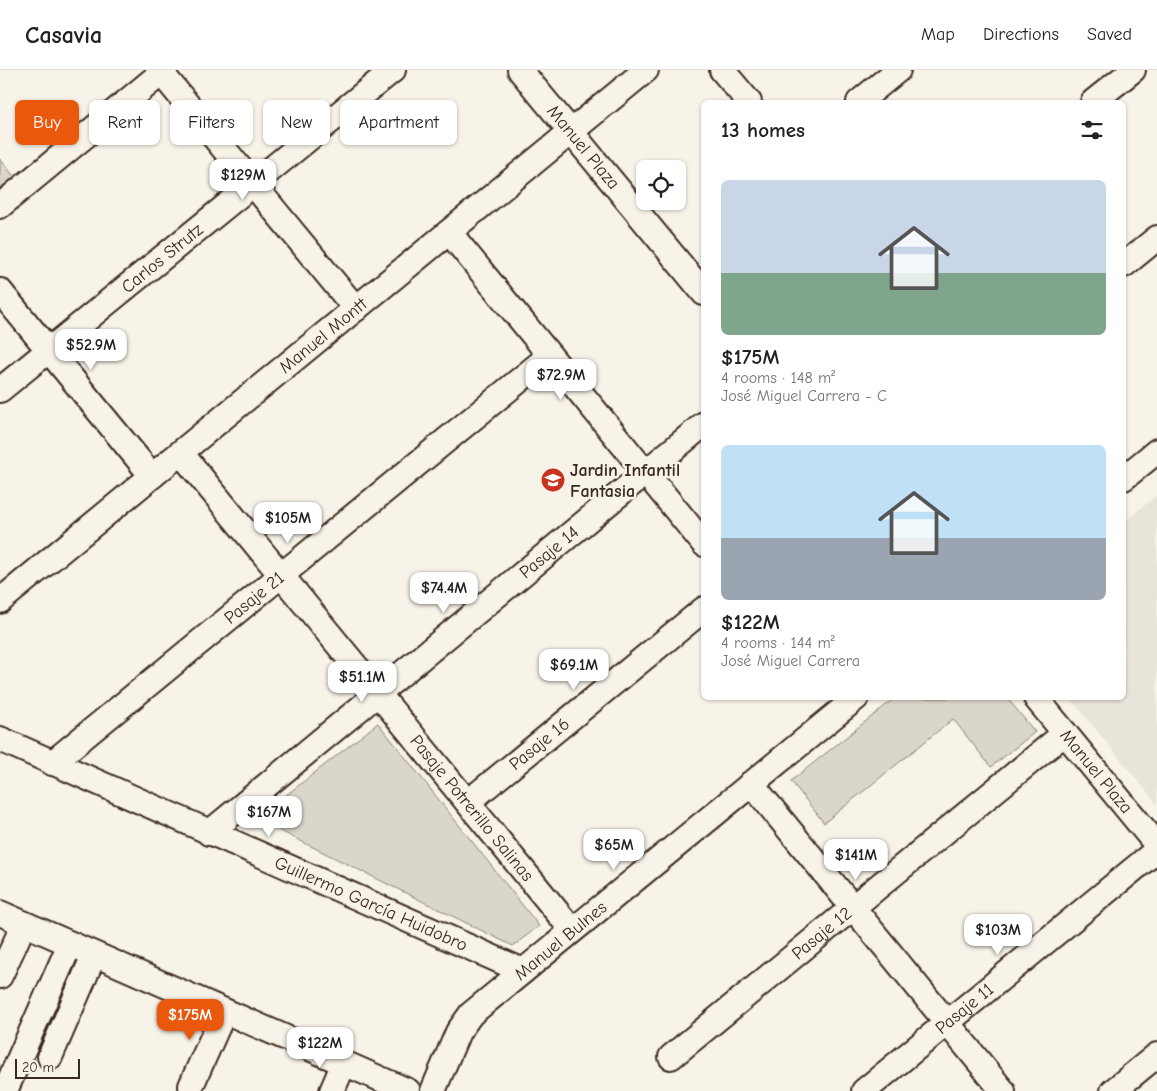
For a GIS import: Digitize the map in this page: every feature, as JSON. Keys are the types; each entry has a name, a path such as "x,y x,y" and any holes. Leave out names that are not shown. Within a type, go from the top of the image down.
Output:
{"street":[{"name":"Carlos Strutz","path":"0,390 393,70"},
{"name":"Manuel Plaza","path":"520,70 701,289"},
{"name":"Manuel Montt","path":"0,601 646,70"},
{"path":"722,70 747,100"},
{"path":"861,100 898,70"},
{"path":"1096,100 1133,70"},
{"path":"0,206 162,71 356,309"},
{"path":"448,232 701,540"},
{"path":"1126,263 1157,238"},
{"path":"0,291 152,476"},
{"name":"Pasaje 21","path":"52,763 549,356"},
{"name":"Pasaje 14","path":"209,833 701,426"},
{"name":"Pasaje Potrerillo Salinas","path":"181,453 572,930"},
{"path":"1126,477 1155,457"},
{"name":"Pasaje 16","path":"468,802 701,611"},
{"name":"Manuel Plaza","path":"1038,700 1157,845"},
{"name":"Manuel Bulnes","path":"433,1091 465,1020 751,783 842,702"},
{"name":"Pasaje 12","path":"671,1057 1065,734"},
{"name":"Guillermo García Huidobro","path":"0,739 523,971"},
{"path":"751,783 1003,1091"},
{"name":"Pasaje 11","path":"864,1091 1157,850"},
{"path":"0,913 408,1091"},
{"path":"0,976 24,924"},
{"path":"8,1084 70,944"},
{"path":"50,1057 94,955"},
{"path":"191,1086 224,1012"},
{"path":"1113,1091 1157,1055"},
{"path":"332,1091 344,1063"}],"shaded area":[{"path":"0,159 17,180 0,195"},
{"path":"1157,495 1157,804 1072,700 1126,700 1126,520"},
{"path":"892,700 1009,700 1035,732 991,767 953,719 824,823 791,781"},
{"path":"378,723 539,926 513,946 256,819"}],"place":[{"name":"Jardin Infantil Fantasia","path":"553,480"}]}
